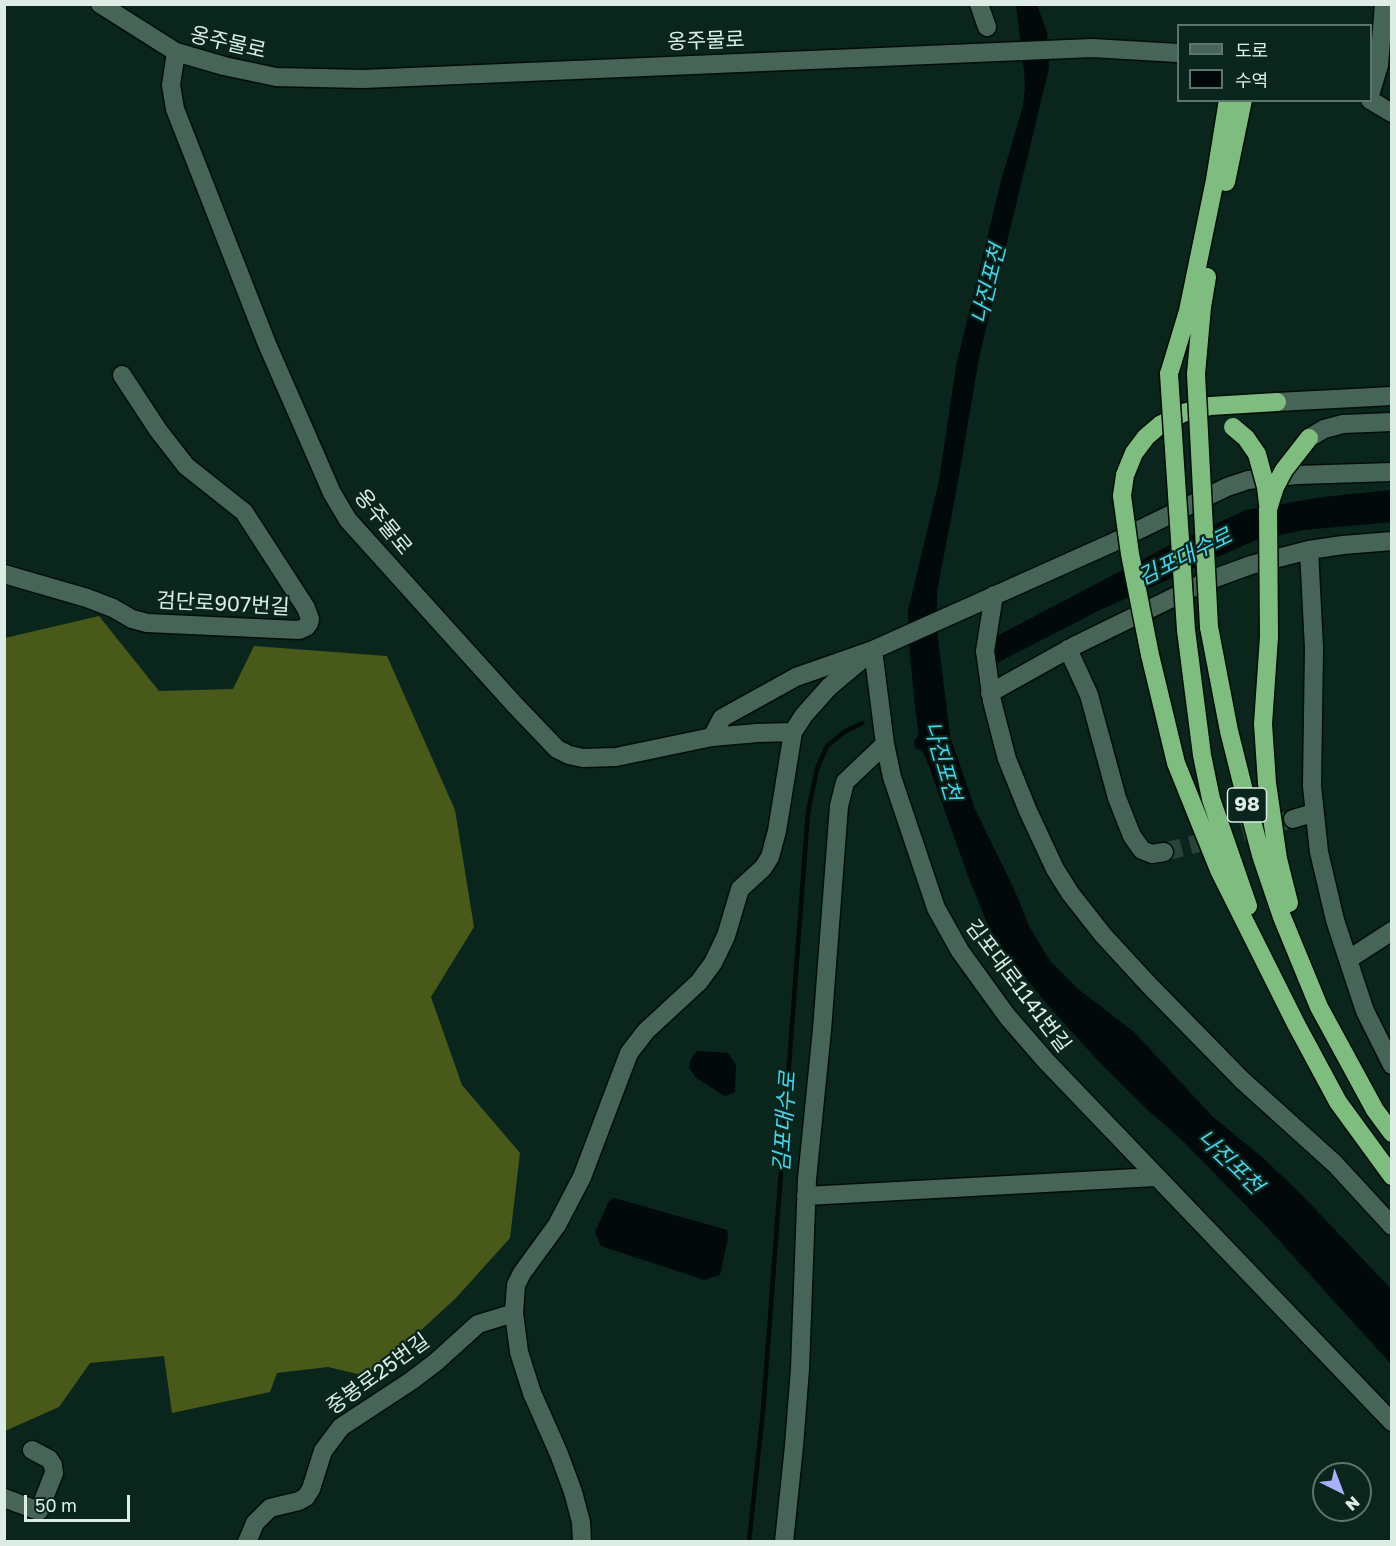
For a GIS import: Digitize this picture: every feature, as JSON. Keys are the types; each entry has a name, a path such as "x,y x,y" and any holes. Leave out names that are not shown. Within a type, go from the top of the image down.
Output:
{"highway":[{"name":"98","path":"1228,102 1215,180 1188,311 1169,374 1186,630 1202,755 1211,799 1270,970 1338,1102 1392,1176"},
{"name":"98","path":"1243,102 1209,262 1196,374 1209,627 1229,731 1258,844 1282,917 1319,1008 1375,1110 1392,1133"},
{"path":"1270,970 1219,870 1176,763 1150,655 1130,554 1122,496 1125,475 1134,453 1146,437 1160,425 1183,413 1210,406 1278,402"},
{"path":"1183,413 1222,419 1246,438 1257,454 1266,487 1269,637 1263,724 1267,783 1278,860 1308,977"},
{"path":"1268,509 1275,487 1284,470 1309,438"}],"street":[{"path":"100,4 176,52"},
{"path":"979,4 987,27"},
{"path":"1372,91 1379,65 1384,4"},
{"name":"옹주물로","path":"793,732 712,737 598,759 569,755 557,749 520,711 348,520 332,493 292,402 189,149 172,98 171,86 176,52 224,66 276,77 363,79 1092,48 1177,54"},
{"path":"1372,101 1392,113"},
{"name":"검단로907번길","path":"4,574 87,598 113,608 132,619 147,623 298,630 309,623 310,619 306,609 244,512 186,466 158,430 122,375"},
{"path":"1278,402 1392,396"},
{"path":"1309,438 1324,429 1343,424 1392,422"},
{"path":"712,737 722,718 796,677 878,647 1130,535 1227,487 1248,480 1297,475 1392,472"},
{"path":"990,693 1068,649 1207,581 1251,565 1309,550 1392,541"},
{"path":"1309,550 1314,648 1313,813 1325,882 1335,920 1365,1011 1392,1065"},
{"path":"987,598 985,651 990,693 1007,759 1055,869 1083,911 1103,935 1201,1040 1335,1164 1392,1226"},
{"path":"582,1542 581,1522 573,1492 525,1373 515,1332 516,1285 522,1272 557,1225 582,1177 629,1053 646,1031 699,982 713,963 726,936 740,889 763,868 770,857 775,845 793,732 804,715 829,687 878,647"},
{"name":"김포대로1141번길","path":"878,647 885,744 899,802 936,908 960,951 1028,1041 1155,1177 1392,1422"},
{"path":"1068,649 1084,680 1117,798 1132,836 1142,850 1152,854 1164,852"},
{"path":"784,1542 800,1369 806,1196 826,986 839,806 845,782 885,744"},
{"path":"1293,819 1313,813"},
{"path":"1349,959 1392,931"},
{"path":"806,1196 1155,1177"},
{"name":"중봉로25번길","path":"247,1542 255,1523 270,1508 306,1497 323,1451 341,1427 411,1382 478,1324 514,1313"},
{"path":"4,1498 39,1511 54,1473 49,1459 32,1450"}],"green space":[{"path":"99,616 159,691 233,689 254,646 387,656 455,810 474,927 431,997 462,1085 520,1153 510,1238 456,1298 370,1377 328,1367 277,1373 270,1392 172,1413 164,1356 90,1363 59,1407 5,1431 5,638"}],"water":[{"name":"나진포천","path":"1016,5 1037,5 1047,32 1049,68 979,358 937,592 937,631 950,736 975,809 1015,891 1029,926 1050,961 1078,989 1134,1032 1213,1117 1263,1158 1300,1193 1391,1289 1391,1364 1266,1226 1180,1138 1100,1063 1046,1003 1000,946 988,925 968,876 926,758 921,750 915,748 914,741 919,735 909,645 908,611 939,481 956,366 1002,177 1023,106 1024,72"},
{"path":"1391,490 1391,522 1304,530 1256,540 1098,611 997,663 993,648 995,637 1174,543 1246,510 1323,497"},
{"path":"697,1051 728,1053 736,1065 735,1092 725,1096 696,1078 689,1067"},
{"path":"614,1198 727,1230 728,1238 720,1275 704,1280 601,1246 595,1232 609,1201"}],"waterway":[{"name":"김포대수로","path":"749,1542 763,1411 808,812 817,769 827,746 844,732 862,723"}],"tunnel":[{"path":"1164,852 1293,819"}]}
